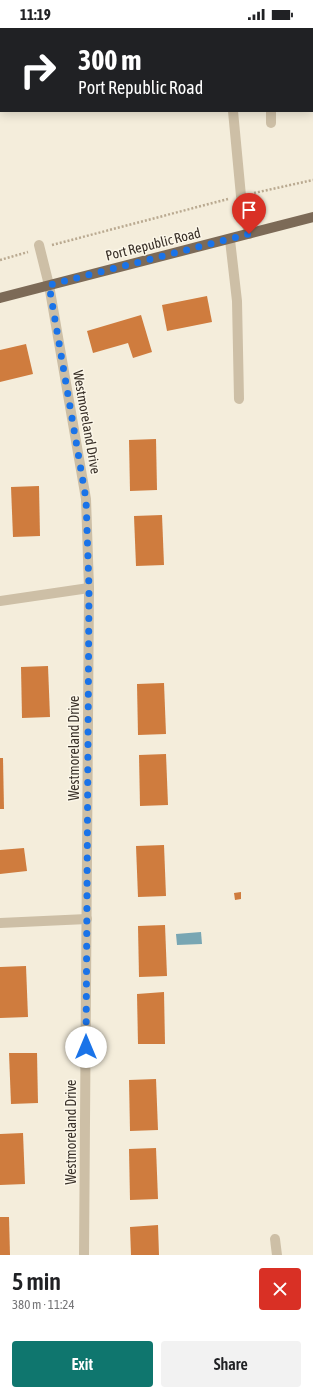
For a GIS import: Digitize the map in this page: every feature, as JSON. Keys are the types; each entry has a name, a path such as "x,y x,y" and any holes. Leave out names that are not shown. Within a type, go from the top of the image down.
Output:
{"main road":[{"name":"Port Republic Road","path":"0,298 230,240 313,217"}],"street":[{"path":"233,112 241,196 249,234"},
{"path":"271,112 271,123"},
{"path":"230,240 237,301 239,399"},
{"name":"Westmoreland Drive","path":"39,245 49,285 86,499 89,588 84,1255"},
{"path":"0,601 89,588"},
{"path":"0,923 87,919"},
{"path":"275,1239 277,1255"}],"path":[{"path":"273,189 313,180"},
{"path":"58,244 226,200"},
{"path":"0,260 20,254"}],"water":[{"path":"201,932 202,944 177,945 176,934"}],"building":[{"path":"207,296 212,322 167,331 162,305"},
{"path":"141,315 152,352 133,358 128,343 93,353 87,331"},
{"path":"26,344 33,374 0,382 0,350"},
{"path":"156,439 157,490 130,491 129,440"},
{"path":"39,486 40,536 13,537 11,487"},
{"path":"162,515 164,565 136,566 134,516"},
{"path":"48,666 50,717 22,718 21,667"},
{"path":"164,683 166,734 138,735 137,684"},
{"path":"166,754 168,805 140,806 139,755"},
{"path":"0,758 3,758 4,809 0,809"},
{"path":"164,845 166,896 138,897 136,846"},
{"path":"24,848 27,871 0,874 0,850"},
{"path":"241,892 241,899 235,900 234,893"},
{"path":"165,925 167,976 139,977 138,926"},
{"path":"26,966 28,1017 0,1018 0,967"},
{"path":"164,992 165,1044 138,1044 137,994"},
{"path":"9,1053 37,1053 38,1103 11,1104"},
{"path":"156,1079 158,1130 130,1131 129,1080"},
{"path":"23,1133 25,1184 0,1185 0,1134"},
{"path":"156,1148 158,1199 130,1200 129,1149"},
{"path":"0,1217 9,1217 10,1255 0,1255"},
{"path":"158,1225 159,1255 131,1255 130,1227"}],"route":[{"path":"86,1047 89,588 86,499 49,285 249,234"}]}
